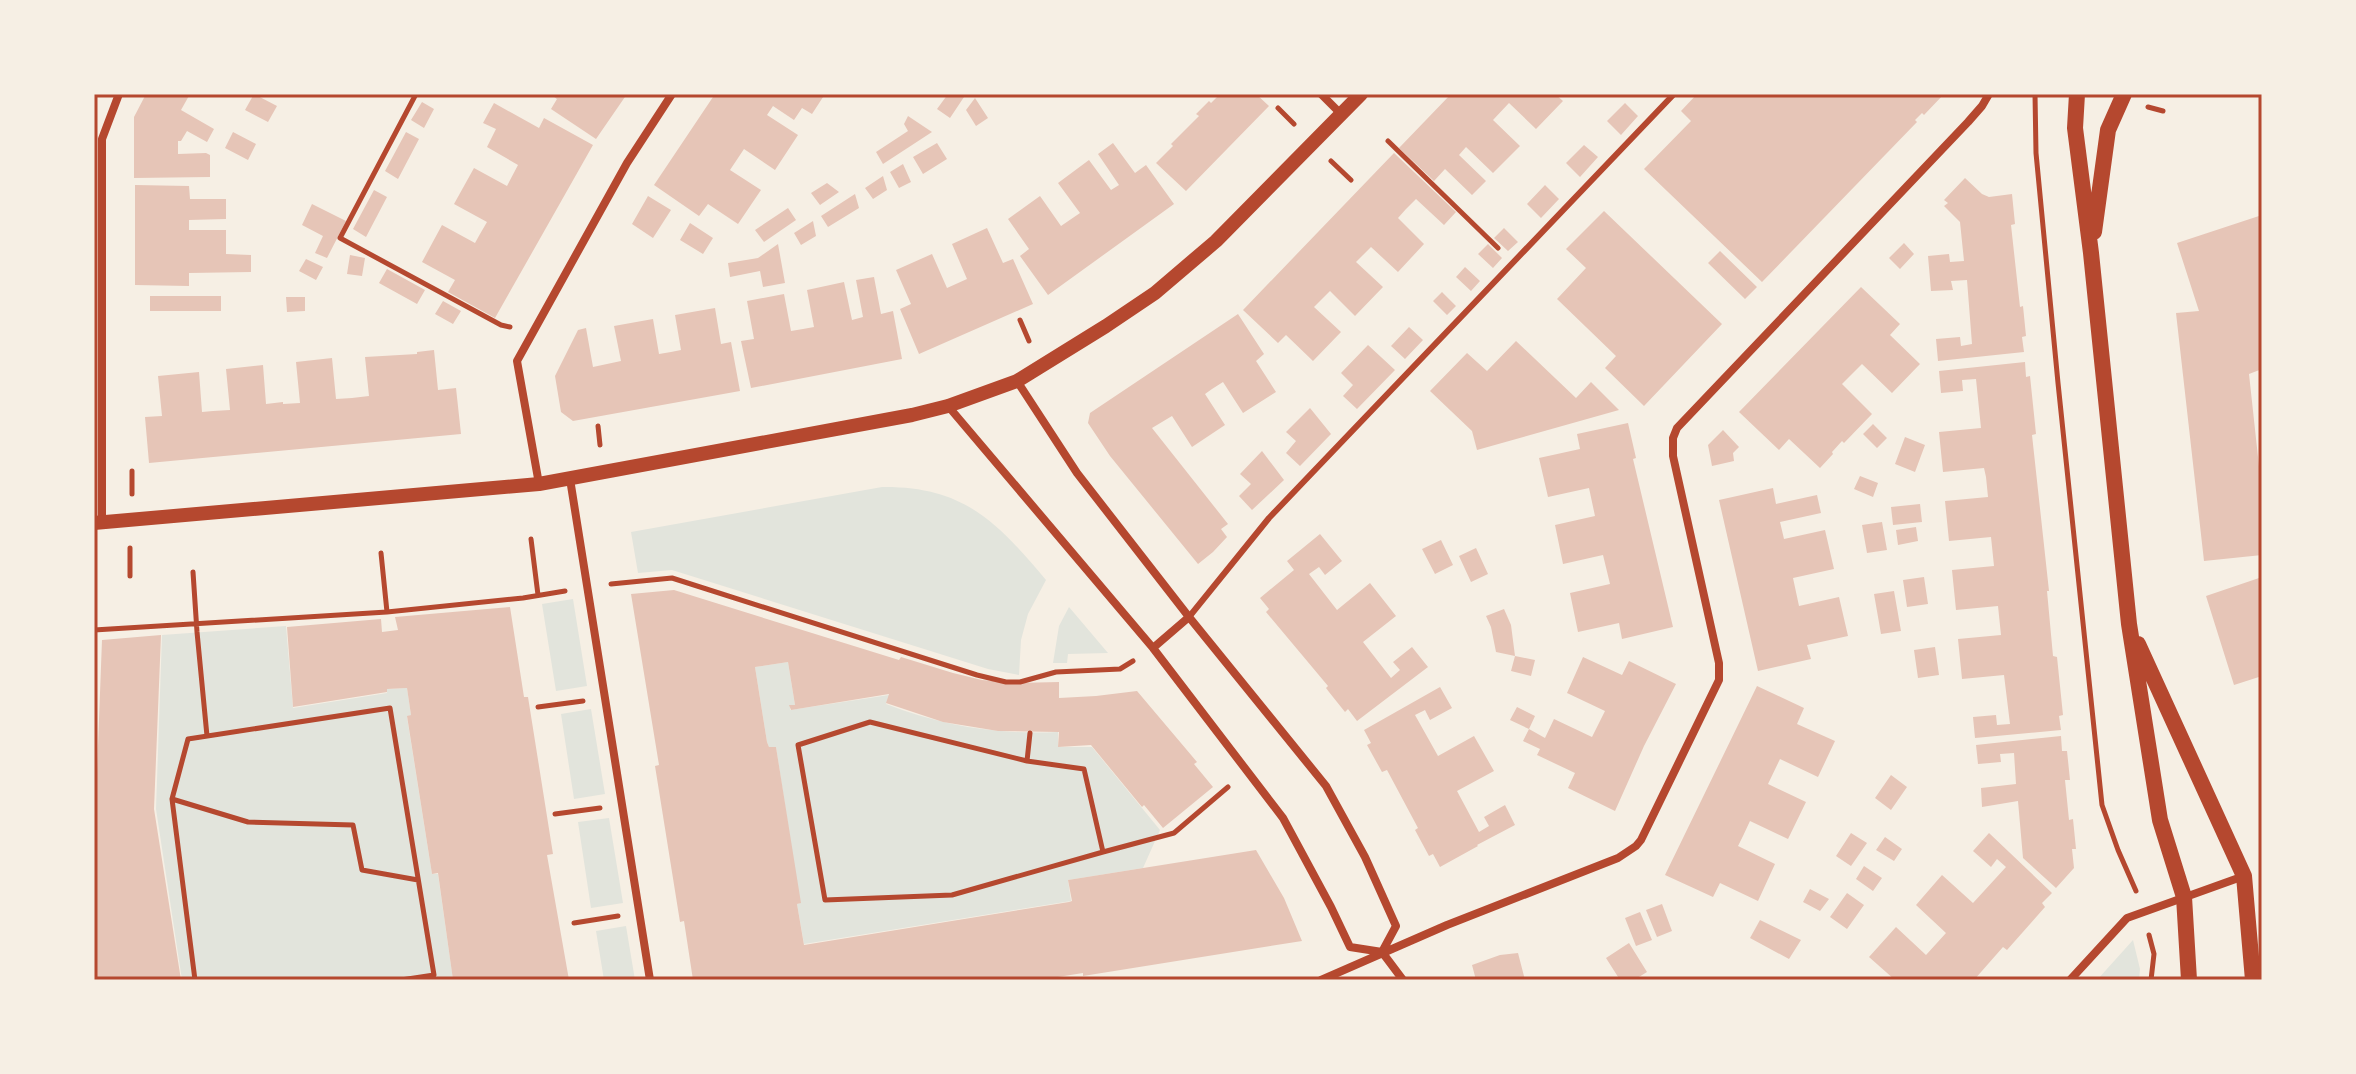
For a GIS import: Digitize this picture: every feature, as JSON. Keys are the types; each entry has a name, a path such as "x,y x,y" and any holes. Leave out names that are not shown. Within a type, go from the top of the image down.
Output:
{"main road":[{"path":"2077,94 2075,128 2129,624 2160,820 2184,897 2189,980"},
{"path":"2091,253 2108,130 2124,94"},
{"path":"2129,624 2244,876 2253,980"}],"street":[{"path":"119,94 102,139 98,523 539,484 948,406 1017,381 1155,293 1216,241 1361,94"},
{"path":"539,484 517,361 627,163 672,94"},
{"path":"1321,94 1341,114"},
{"path":"1321,980 1382,952 1618,858 1641,840 1719,680 1719,663 1673,456 1673,438 1677,428 1968,122 1989,94"},
{"path":"1017,381 1077,473 1326,786 1365,857 1396,926 1382,952"},
{"path":"948,406 1153,648 1283,818 1350,947 1382,952 1403,980"},
{"path":"570,479 650,980"},
{"path":"1153,648 1189,617"},
{"path":"2070,980 2127,918 2244,876"}],"lane":[{"path":"1189,617 1269,518 1674,94"}],"path":[{"path":"416,94 340,238 501,325 533,333"},
{"path":"2035,94 2036,153 2102,805 2144,912 2154,954 2151,980"},
{"path":"1278,108 1299,129"},
{"path":"1388,141 1513,263"},
{"path":"1328,157 1351,180"},
{"path":"1020,320 1031,345"},
{"path":"598,426 601,452"},
{"path":"132,471 132,495"},
{"path":"130,576 131,539"},
{"path":"531,539 538,595"},
{"path":"381,553 387,612"},
{"path":"193,572 207,736"},
{"path":"619,582 672,578 1006,682 1038,680 1056,672 1120,669 1153,648"},
{"path":"94,630 387,612 586,587"},
{"path":"538,707 604,698"},
{"path":"195,980 172,799 188,739 390,708 434,975 401,980"},
{"path":"1103,852 1084,769 1027,761 870,722 798,745 825,900 952,895 1174,833 1227,788"},
{"path":"1027,761 1030,733"},
{"path":"172,799 248,822 353,825 362,870 418,880"},
{"path":"555,814 621,805"},
{"path":"574,923 639,913"}],"shaded area":[{"path":"882,487 935,493 976,511 1011,541 1046,580 1028,614 1021,640 1019,675 988,669 672,570 638,573 631,532"},
{"path":"573,599 587,686 556,691 542,604"},
{"path":"1069,607 1108,653 1068,654 1067,663 1053,663 1059,626"},
{"path":"286,626 293,708 387,693 387,689 407,688 411,715 407,717 432,874 438,874 453,980 182,980 156,809 162,635"},
{"path":"788,662 795,705 790,705 790,710 889,695 886,704 928,718 992,730 1058,732 1058,747 1092,747 1160,830 1143,868 1068,880 1071,901 804,944 776,747 769,747 767,742 755,667"},
{"path":"591,709 605,794 574,799 561,714"},
{"path":"609,818 623,903 591,908 578,822"},
{"path":"626,926 635,980 604,980 596,931"},
{"path":"2133,940 2140,969 2139,980 2097,980"}],"building":[{"path":"146,94 190,94 181,110 214,129 207,142 187,131 178,141 178,154 210,155 210,177 134,178 134,117"},
{"path":"254,94 277,106 268,122 245,110"},
{"path":"550,94 627,94 596,139 551,109 557,99"},
{"path":"715,94 825,94 812,114 802,108 794,120 773,106 767,115 798,135 775,170 744,149 730,170 761,190 738,224 708,204 699,216 654,185"},
{"path":"948,94 966,94 950,118 937,109"},
{"path":"1220,94 1256,94 1269,106 1186,191 1156,163 1199,116 1196,114"},
{"path":"1451,94 1555,94 1563,101 1536,129 1509,103 1493,120 1520,146 1493,173 1466,147 1459,155 1486,181 1472,195 1445,169 1434,181 1399,148"},
{"path":"1697,94 1944,94 1915,120 1917,122 1762,282 1644,169 1691,121 1681,111"},
{"path":"975,98 988,118 976,126 966,110"},
{"path":"422,102 434,109 424,128 411,120"},
{"path":"494,103 539,128 544,118 593,145 495,318 448,292 455,280 422,262 442,225 475,243 487,222 454,204 474,168 507,186 518,165 487,147 496,129 483,123"},
{"path":"1625,103 1638,116 1621,135 1607,121"},
{"path":"908,116 932,132 883,164 876,152 908,131 904,124"},
{"path":"233,132 256,144 248,160 225,148"},
{"path":"406,132 419,139 398,179 385,171"},
{"path":"937,143 947,159 923,174 913,157"},
{"path":"1113,143 1135,173 1146,165 1174,204 1048,295 1020,256 1029,249 1008,219 1040,196 1061,226 1080,213 1058,183 1089,160 1111,190 1119,185 1098,154"},
{"path":"1584,145 1598,157 1580,177 1566,163"},
{"path":"1394,153 1456,212 1444,225 1416,199 1406,209 1398,218 1424,244 1398,272 1371,247 1356,262 1383,287 1355,316 1330,291 1314,307 1341,332 1313,361 1286,335 1278,343 1243,310"},
{"path":"903,164 911,182 899,188 890,172"},
{"path":"883,176 887,190 873,199 865,188"},
{"path":"1965,178 1989,197 2012,194 2015,224 2011,225 2020,307 2023,306 2024,352 1938,361 1936,339 1960,337 1961,346 1972,344 1967,280 1951,281 1953,290 1931,291 1928,256 1949,254 1950,262 1964,261 1960,222 1944,206 1948,203 1944,200"},
{"path":"827,183 839,192 820,205 811,193"},
{"path":"135,185 189,186 190,199 226,199 226,219 189,220 189,230 226,230 226,254 251,255 251,272 189,273 189,286 135,285"},
{"path":"1545,185 1559,199 1541,218 1527,204"},
{"path":"374,190 387,197 366,237 353,229"},
{"path":"855,194 859,208 828,227 821,216"},
{"path":"648,196 671,210 653,238 632,224"},
{"path":"312,204 346,221 327,258 315,253 323,236 302,225"},
{"path":"788,208 796,220 764,242 755,230"},
{"path":"1604,211 1722,324 1644,406 1605,368 1616,356 1557,299 1586,268 1566,249"},
{"path":"2262,215 2262,369 2249,374 2262,494 2262,555 2204,561 2176,313 2199,311 2177,243"},
{"path":"813,221 816,236 801,245 794,233"},
{"path":"690,223 713,238 703,254 680,240"},
{"path":"987,228 1003,263 1013,259 1033,304 919,354 900,309 911,304 896,270 932,254 947,288 967,279 952,244"},
{"path":"1504,228 1518,242 1508,251 1494,238"},
{"path":"1904,243 1914,254 1900,269 1889,258"},
{"path":"778,244 785,283 763,287 760,271 730,277 728,263 758,258"},
{"path":"1488,244 1502,258 1493,268 1478,254"},
{"path":"1720,251 1757,287 1745,299 1708,263"},
{"path":"350,255 365,258 362,276 347,274"},
{"path":"306,259 323,267 316,280 299,271"},
{"path":"1465,267 1480,281 1471,291 1456,277"},
{"path":"387,269 425,290 417,304 379,283"},
{"path":"874,277 881,314 893,311 902,359 751,388 741,341 754,339 747,301 784,294 791,331 814,327 807,290 844,282 852,320 863,317 856,280"},
{"path":"1861,287 1900,324 1890,335 1920,364 1892,393 1862,364 1842,384 1872,414 1844,443 1842,441 1820,468 1789,439 1779,450 1739,412"},
{"path":"1442,292 1456,306 1447,315 1433,301"},
{"path":"150,296 221,296 221,311 150,311"},
{"path":"286,297 305,297 305,311 287,312"},
{"path":"443,301 461,311 453,324 435,314"},
{"path":"715,308 721,344 731,342 740,391 573,421 561,412 555,376 578,330 586,328 593,367 621,361 614,326 653,319 659,354 671,352 681,350 675,315"},
{"path":"1238,314 1264,354 1256,361 1276,392 1243,413 1223,382 1212,389 1205,394 1225,425 1192,447 1172,416 1152,428 1228,524 1221,529 1227,537 1198,564 1110,456 1088,423 1090,413"},
{"path":"1409,327 1423,340 1405,359 1391,346"},
{"path":"1516,341 1576,398 1591,382 1619,410 1477,450 1472,431 1430,391 1467,353 1487,371"},
{"path":"1368,345 1395,370 1357,409 1343,396 1353,385 1341,373"},
{"path":"434,350 438,390 456,388 461,434 149,463 145,417 162,416 158,376 199,372 202,412 230,410 226,369 263,365 266,404 300,403 296,362 332,358 336,399 352,398 369,396 365,357"},
{"path":"2025,362 2026,377 2030,376 2036,434 2032,435 2053,656 2057,657 2063,715 2059,716 2061,730 1975,738 1973,717 1996,715 1997,725 2010,724 2004,675 1962,679 1958,639 2001,635 1998,606 1956,610 1952,570 1994,566 1991,537 1949,541 1945,501 1988,497 1984,468 1943,472 1939,432 1981,428 1976,379 1962,380 1963,391 1941,393 1939,371"},
{"path":"1310,408 1331,434 1300,466 1286,453 1296,441 1286,432"},
{"path":"1628,423 1636,458 1633,459 1673,627 1622,639 1619,623 1578,632 1570,593 1610,584 1603,555 1563,564 1555,525 1595,516 1589,488 1548,497 1539,458 1580,449 1577,434"},
{"path":"1873,424 1887,438 1877,448 1863,434"},
{"path":"1723,430 1739,447 1733,453 1734,461 1712,466 1708,445"},
{"path":"1905,437 1925,445 1915,472 1895,464"},
{"path":"1262,451 1284,480 1252,510 1239,496 1251,484 1240,474"},
{"path":"1860,476 1878,483 1873,497 1854,489"},
{"path":"1773,488 1776,504 1817,495 1821,513 1780,522 1784,539 1825,530 1834,569 1793,578 1799,606 1839,597 1848,636 1807,645 1811,659 1758,671 1719,500"},
{"path":"1920,504 1922,522 1893,525 1891,507"},
{"path":"1882,522 1887,550 1867,553 1862,525"},
{"path":"1916,527 1918,541 1898,545 1896,530"},
{"path":"1320,534 1342,561 1325,575 1319,567 1309,574 1337,610 1370,583 1396,616 1363,642 1391,678 1400,670 1393,662 1412,647 1428,667 1357,721 1329,692 1328,686 1266,612 1269,609 1260,598 1294,570 1287,561"},
{"path":"1441,540 1453,565 1435,574 1422,549"},
{"path":"1476,548 1488,574 1471,582 1459,556"},
{"path":"1924,577 1928,604 1907,607 1903,580"},
{"path":"2262,577 2262,676 2234,685 2206,596"},
{"path":"674,590 899,660 901,657 982,680 1059,682 1059,698 1137,691 1197,762 1194,764 1213,787 1163,828 1091,745 1058,747 1059,732 998,731 943,722 886,703 889,694 791,710 789,705 795,705 788,662 755,667 767,742 769,747 776,747 801,903 797,904 804,945 1069,902 1072,901 1068,880 1256,850 1284,898 1302,941 1083,976 1083,973 1039,980 693,980 684,921 680,922 655,766 659,765 631,594"},
{"path":"1894,591 1901,631 1881,634 1874,594"},
{"path":"510,607 553,854 547,855 569,980 453,980 438,873 432,874 407,716 411,715 407,688 293,707 287,627 381,619 382,632 398,630 395,617"},
{"path":"1504,609 1511,625 1515,656 1496,652 1486,616"},
{"path":"161,635 154,809 181,980 94,980 94,852 102,640"},
{"path":"1935,647 1939,675 1918,678 1914,650"},
{"path":"1515,656 1535,660 1531,676 1511,671"},
{"path":"1583,657 1622,675 1629,661 1676,684 1615,811 1568,788 1575,773 1537,755 1540,749 1523,741 1529,729 1545,738 1554,719 1592,737 1605,711 1567,693"},
{"path":"1757,686 1804,708 1797,724 1835,741 1818,777 1780,759 1768,784 1806,802 1788,839 1750,821 1738,846 1775,864 1758,901 1720,883 1713,897 1665,875"},
{"path":"1440,687 1452,708 1430,720 1425,710 1415,715 1438,756 1474,736 1494,771 1457,791 1479,832 1489,826 1484,817 1505,805 1515,825 1440,867 1433,854 1429,856 1415,830 1418,828 1387,770 1382,772 1367,745 1371,743 1364,730"},
{"path":"1517,707 1535,716 1529,729 1510,720"},
{"path":"2061,736 2062,751 2067,751 2070,780 2065,780 2076,849 2072,849 2074,868 2056,888 2023,858 2018,801 1982,807 1981,788 2016,784 2014,753 2000,754 2001,762 1978,764 1976,745"},
{"path":"1891,775 1907,787 1891,810 1875,798"},
{"path":"1851,833 1867,843 1851,866 1836,856"},
{"path":"1989,833 2052,893 2042,903 2045,907 2007,950 2003,947 1974,980 1895,980 1869,957 1896,927 1926,955 1946,933 1916,905 1942,875 1973,903 2006,867 1997,859 1991,867 1973,851"},
{"path":"1885,837 1902,849 1894,861 1876,850"},
{"path":"1864,866 1882,878 1873,891 1856,879"},
{"path":"1810,889 1829,899 1820,911 1803,902"},
{"path":"1847,893 1864,905 1847,929 1830,917"},
{"path":"1662,904 1672,931 1657,937 1646,910"},
{"path":"1640,912 1652,940 1636,946 1625,918"},
{"path":"1760,920 1801,940 1789,959 1750,938"},
{"path":"1629,943 1647,972 1634,980 1620,980 1606,958"},
{"path":"1518,953 1525,980 1476,980 1472,965 1500,955"}]}
